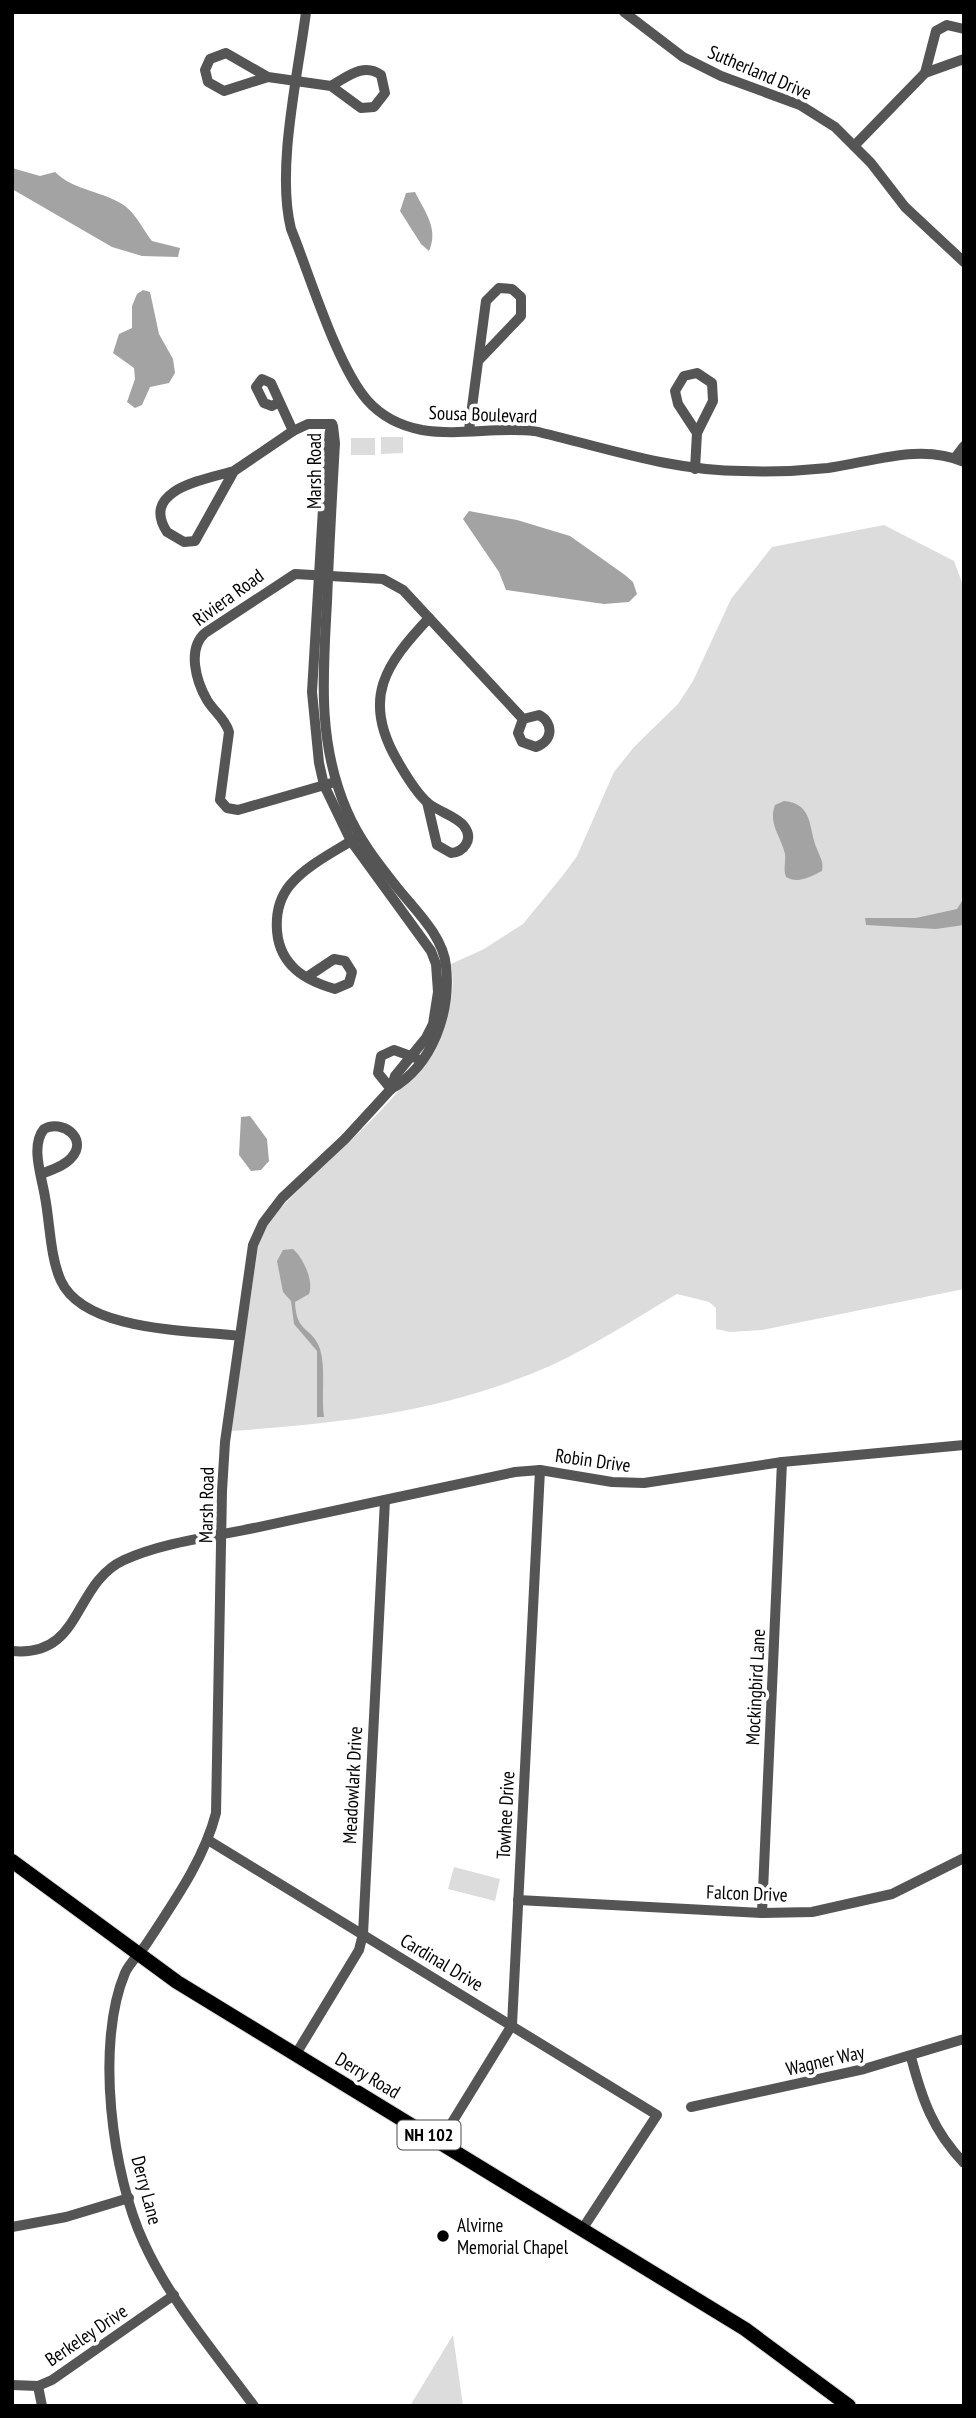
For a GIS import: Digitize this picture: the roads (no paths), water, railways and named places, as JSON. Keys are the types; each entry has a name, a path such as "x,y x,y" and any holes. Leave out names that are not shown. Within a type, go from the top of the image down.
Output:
{"main road":[{"name":"Derry Road","path":"12,1861 137,1955 756,2336 849,2406"}],"street":[{"name":"Sousa Boulevard","path":"306,12 285,187 286,208 291,229 350,374 367,400 398,422 429,431 534,431 653,462 695,469 743,471 826,468 909,454 960,460"},
{"name":"Sutherland Drive","path":"624,12 683,57 721,76 800,105 835,127 855,145 905,207 964,262"},
{"path":"925,73 936,31 947,25 964,29"},
{"path":"268,77 218,90 208,82 205,70 210,59 226,53 268,77 331,86 361,108 374,107 385,93 384,80 370,69 357,71 331,86"},
{"path":"855,145 925,73 964,59"},
{"path":"469,430 478,361 489,295 499,288 512,289 521,297 521,316 478,361"},
{"path":"695,469 697,433 715,395 712,383 697,373 684,376 675,391 678,404 697,433"},
{"path":"234,471 198,538 184,542 167,532 161,509 166,496 185,486 234,471 293,431 279,402"},
{"name":"Marsh Road","path":"137,1955 179,1892 208,1840 218,1797 225,1442 253,1245 262,1223 282,1198 345,1139 391,1089 395,1076 416,1059 433,1024 438,992 436,964 421,934 355,839 330,784 322,713 327,442 332,424 308,424 293,431"},
{"path":"960,460 964,446"},
{"name":"Riviera Road","path":"323,573 303,572 285,577 201,637 194,655 206,700 226,722 229,732 219,793 223,804 232,810 248,809 330,784"},
{"path":"323,573 372,576 393,583 523,719"},
{"path":"427,802 437,845 451,853 461,850 468,836 464,826 427,802 405,772 385,737 379,698 392,660 429,618"},
{"path":"307,977 293,968 282,950 276,928 279,906 296,879 355,839"},
{"path":"391,1089 378,1073 381,1056 390,1050 416,1059"},
{"path":"41,1174 66,1162 75,1152 75,1139 68,1128 49,1126 40,1134 37,1147 41,1174 58,1273 77,1303 110,1319 240,1336"},
{"name":"Robin Drive","path":"12,1651 38,1651 63,1636 73,1624 94,1583 114,1565 139,1554 222,1535 515,1472 540,1470 612,1482 644,1483 782,1462 964,1445"},
{"name":"Mockingbird Lane","path":"762,1913 782,1462"},
{"name":"Towhee Drive","path":"440,2142 512,2025 540,1470"},
{"name":"Meadowlark Drive","path":"296,2054 359,1950 363,1934 386,1500"},
{"name":"Cardinal Drive","path":"208,1840 657,2115 583,2228"},
{"name":"Falcon Drive","path":"519,1900 762,1913 812,1912 872,1901 911,1886 964,1858"},
{"name":"Derry Lane","path":"137,1955 126,1970 120,1986 108,2057 111,2103 129,2198 144,2243 174,2295 254,2406"},
{"name":"Wagner Way","path":"691,2108 911,2057 964,2039"},
{"path":"911,2057 929,2117 939,2134 964,2163"},
{"path":"12,2227 66,2217 129,2198"},
{"name":"Berkeley Drive","path":"12,2385 38,2386 68,2370 174,2295"},
{"path":"38,2386 42,2406"}],"place":[{"name":"Alvirne Memorial Chapel","path":"443,2236"}]}
